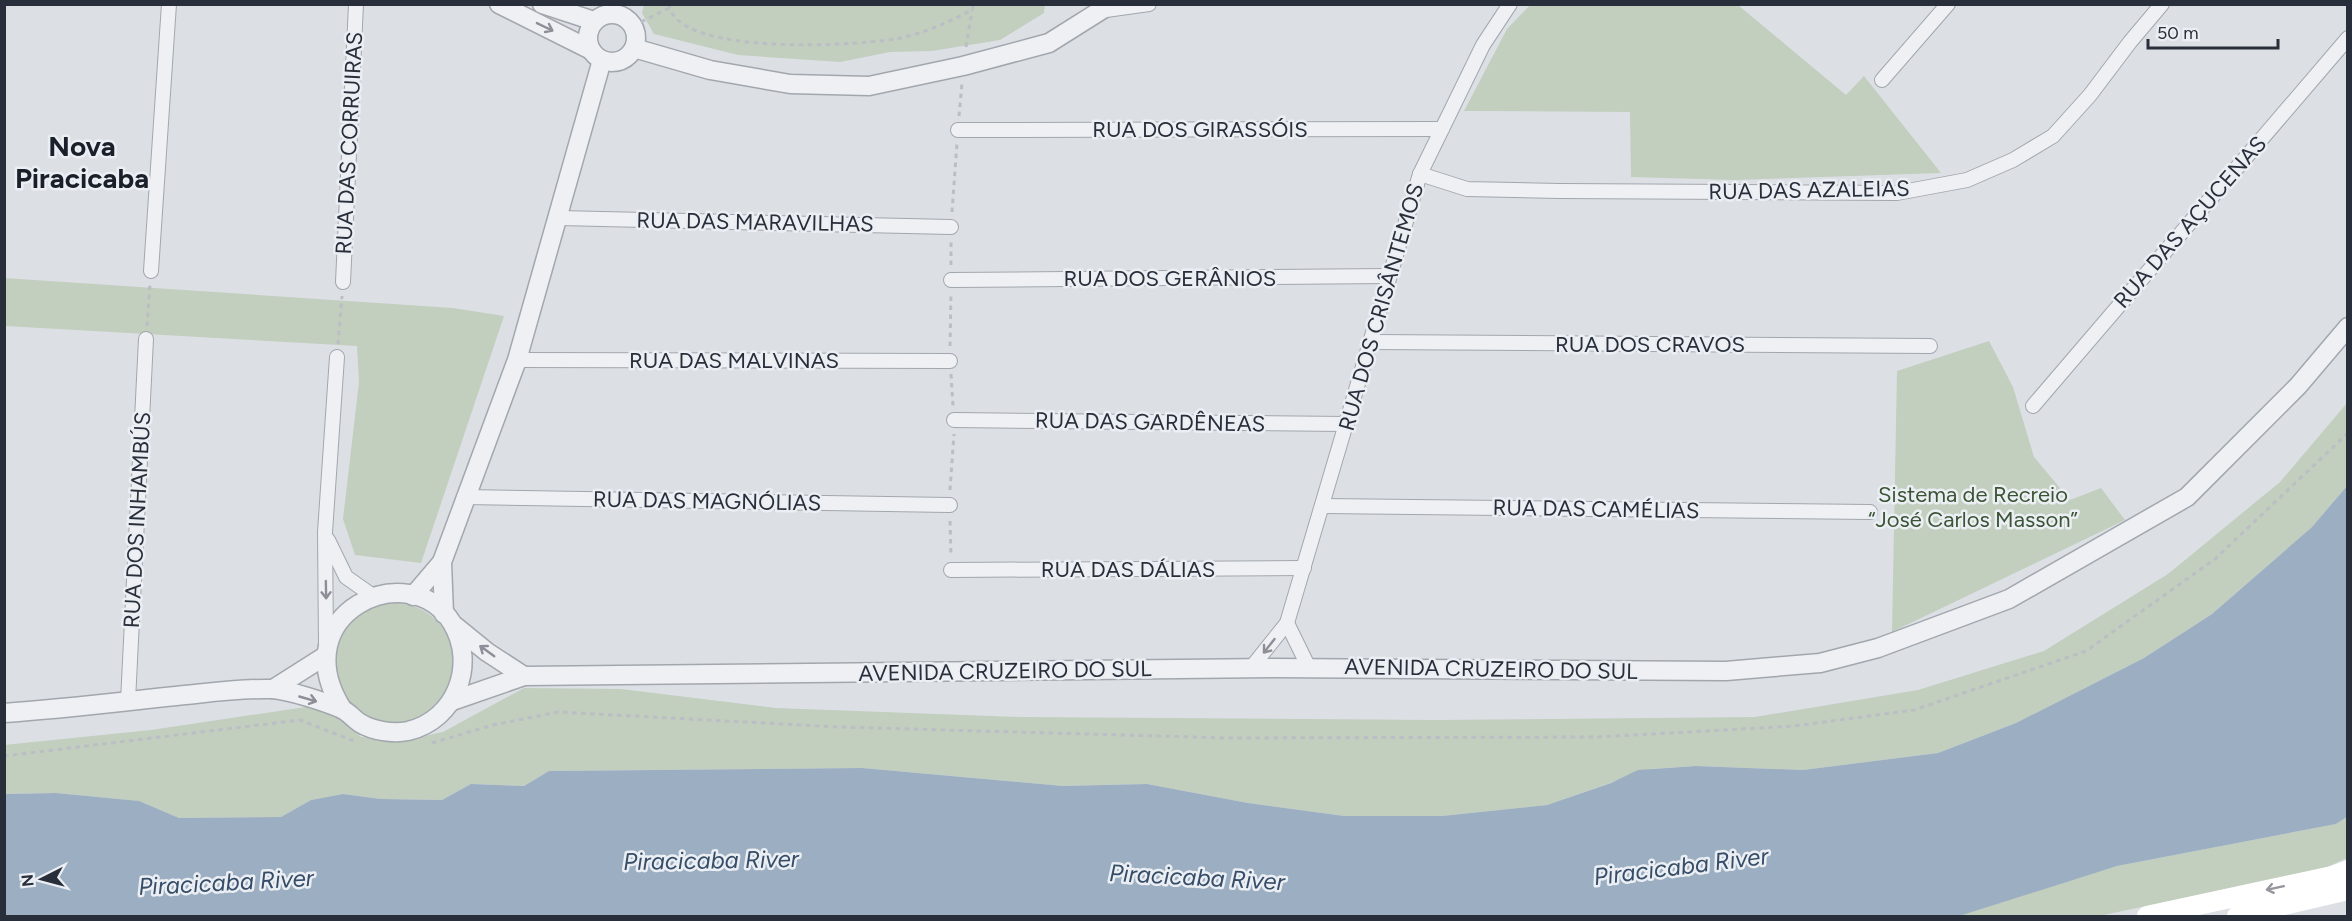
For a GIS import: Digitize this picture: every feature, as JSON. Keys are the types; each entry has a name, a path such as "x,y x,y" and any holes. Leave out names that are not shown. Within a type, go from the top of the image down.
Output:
{"main road":[{"path":"2147,916 2332,876 2348,870"},
{"path":"2236,916 2348,890"}],"street":[{"path":"151,271 169,4"},
{"name":"RUA DAS CORRUIRAS","path":"343,282 356,4"},
{"path":"413,596 442,562 464,497 517,360 559,218 596,55 588,35 594,21 608,14 627,16 636,41 634,48 624,59 617,62 596,55 499,4"},
{"path":"542,4 594,21"},
{"path":"634,48 710,70 790,84 869,86 963,66 1048,43 1109,7 1149,4"},
{"name":"RUA DOS CRISÂNTEMOS","path":"1251,668 1287,623 1420,174 1483,45 1510,4"},
{"path":"1882,80 1948,4"},
{"name":"RUA DAS AZALEIAS","path":"1420,174 1467,189 1572,192 1897,193 1967,180 2013,160 2053,136 2090,95 2162,4"},
{"name":"RUA DAS AÇUCENAS","path":"2033,406 2348,38"},
{"name":"RUA DOS GIRASSÓIS","path":"958,130 1442,129"},
{"name":"RUA DAS MARAVILHAS","path":"559,218 951,226"},
{"name":"RUA DOS GERÂNIOS","path":"951,280 1389,276"},
{"name":"AVENIDA CRUZEIRO DO SUL","path":"452,701 524,676 1251,668 1726,671 1820,663 1878,648 2009,598 2187,497 2298,386 2348,327"},
{"name":"RUA DOS INHAMBÚS","path":"128,701 146,339"},
{"name":"RUA DOS CRAVOS","path":"1370,342 1930,346"},
{"path":"337,357 325,532 326,652 331,690 343,710"},
{"name":"RUA DAS MALVINAS","path":"517,360 950,361"},
{"name":"RUA DAS GARDÊNEAS","path":"954,420 1347,424"},
{"name":"RUA DAS MAGNÓLIAS","path":"464,497 950,505"},
{"name":"RUA DAS CAMÉLIAS","path":"1323,506 1870,512"},
{"path":"325,532 346,577 373,596"},
{"path":"4,713 273,689 343,710 362,724 384,732 407,731 429,723 452,701 464,668 462,646 448,618 442,562"},
{"name":"RUA DAS DÁLIAS","path":"951,570 1304,568"},
{"path":"273,689 326,652 342,618 356,605 373,596 393,593 413,596 431,604 487,652 524,676"},
{"path":"1287,623 1309,668"}],"path":[{"path":"627,16 669,6 682,24 707,34 779,45 828,46 876,42 939,27 972,10 974,4"},
{"path":"146,339 151,271"},
{"path":"337,357 343,282"},
{"path":"423,745 493,725 558,712 839,727 1228,738 1599,737 1794,726 1914,710 2086,651 2214,559 2348,433"},
{"path":"4,756 300,720 352,741 362,742"}],"green space":[{"path":"644,4 1045,5 1044,13 1000,40 932,51 890,52 840,62 738,55 654,34 642,13"},
{"path":"1530,5 1738,5 1846,95 1864,76 1941,173 1734,180 1631,177 1630,112 1464,111 1507,29"},
{"path":"4,278 453,308 504,316 421,563 355,555 343,519 359,382 357,346 5,326"},
{"name":"Sistema de Recreio “José Carlos Masson”","path":"1989,341 2013,387 2034,457 2070,500 2101,488 2125,520 1892,632 1897,371"},
{"path":"2347,403 2347,486 2312,527 2212,614 2144,658 2016,723 1938,753 1803,770 1696,766 1650,769 1547,805 1442,816 1344,816 1248,803 1147,784 1063,786 862,768 549,771 524,786 471,784 442,800 381,799 343,794 311,800 281,817 179,818 138,801 56,793 5,794 4,745 151,730 312,706 339,714 361,737 405,740 443,732 524,688 621,689 776,708 1021,717 1436,720 1755,717 1918,690 2044,651 2168,574 2280,482"},
{"path":"394,603 417,607 436,621 450,640 454,663 450,686 436,705 417,719 394,723 371,719 352,705 338,686 334,663 338,640 352,621 371,607"},
{"path":"2347,817 2347,858 2325,868 2099,916 1954,916 2117,866 2336,824"}],"water":[{"name":"Piracicaba River","path":"2347,486 2347,817 2336,824 2117,866 1959,916 5,916 5,794 56,793 139,801 179,818 281,817 311,800 343,794 381,799 442,800 471,784 524,786 549,771 862,768 1063,786 1147,784 1248,803 1344,816 1442,816 1547,805 1611,783 1638,770 1696,766 1803,770 1938,753 2016,723 2144,658 2212,614 2312,527"}],"district":[{"name":"Nova Piracicaba","path":"82,162"}]}
